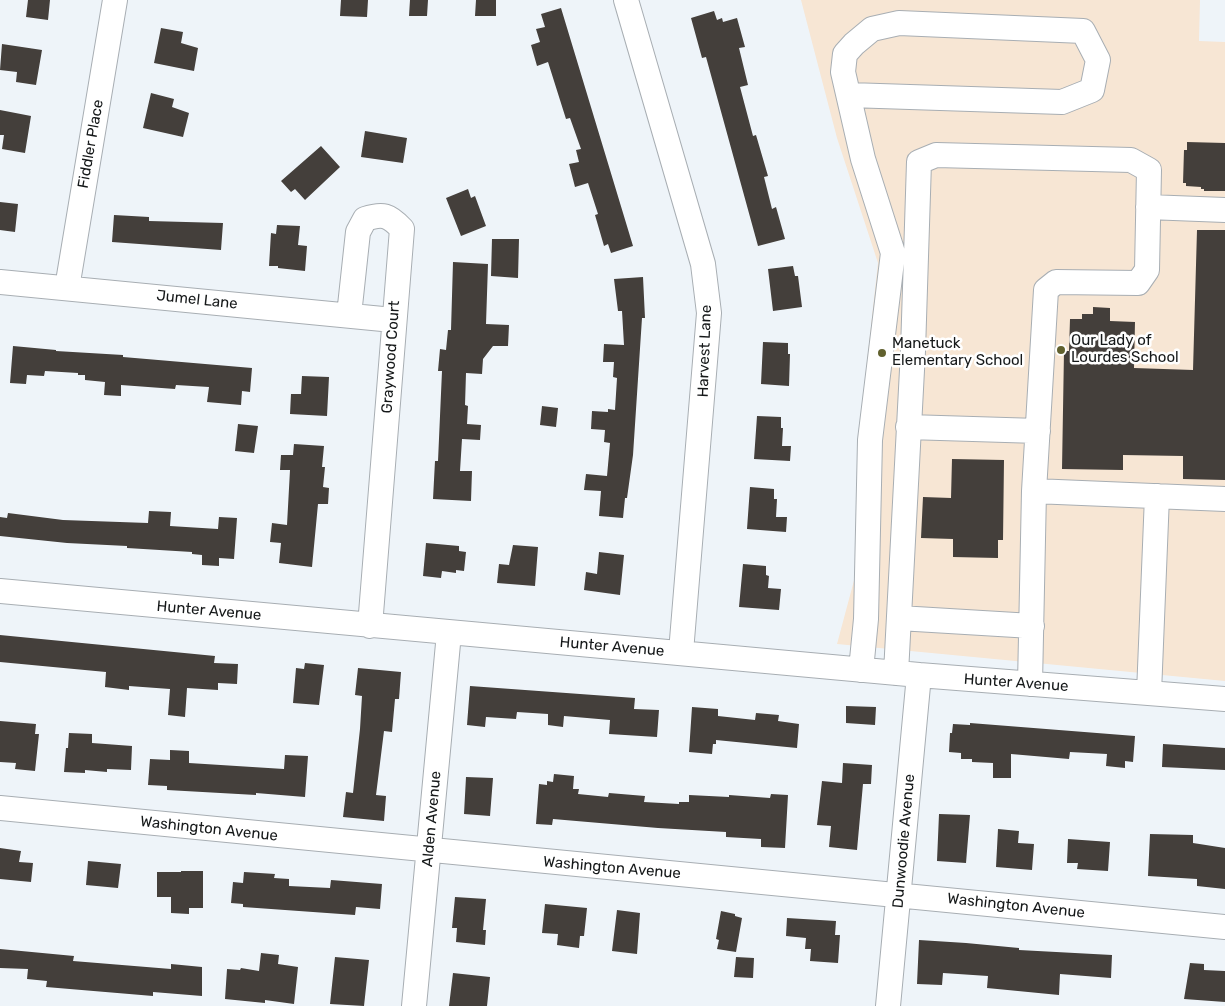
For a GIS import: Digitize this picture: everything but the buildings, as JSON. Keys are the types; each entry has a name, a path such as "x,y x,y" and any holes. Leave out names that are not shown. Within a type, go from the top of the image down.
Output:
{"street":[{"name":"Fiddler Place","path":"67,288 115,0"},
{"name":"Harvest Lane","path":"626,0 703,264 709,313 681,652"},
{"path":"849,95 1062,102 1092,90 1098,60 1083,32 899,23 872,29 845,54 844,72 849,95 863,159 893,252 886,324 870,440 866,619 861,670"},
{"name":"Dunwoodie Avenue","path":"888,1006 899,894 908,674 899,618 913,350 920,162 936,155 1131,160 1149,170 1148,207"},
{"path":"1030,684 1034,492 1046,290 1056,282 1138,283 1147,270 1148,207 1225,210"},
{"name":"Graywood Court","path":"349,315 358,232 365,219 378,215 392,219 402,229 393,320 370,626"},
{"name":"Jumel Lane","path":"0,282 393,320"},
{"path":"908,427 1038,431"},
{"path":"1034,492 1225,499"},
{"path":"1149,693 1157,496"},
{"name":"Hunter Avenue","path":"0,591 861,670 1225,699"},
{"path":"899,618 1032,626"},
{"name":"Alden Avenue","path":"414,1006 449,633"},
{"name":"Washington Avenue","path":"0,808 1225,927"}],"shaded area":[{"name":"Our Lady of Lourdes School","path":"801,0 1200,0 1199,41 1225,42 1225,681 837,644 856,573 858,443 878,263 837,138"}],"place":[{"name":"Our Lady of Lourdes School","path":"1061,350"},
{"name":"Manetuck Elementary School","path":"882,353"}]}
